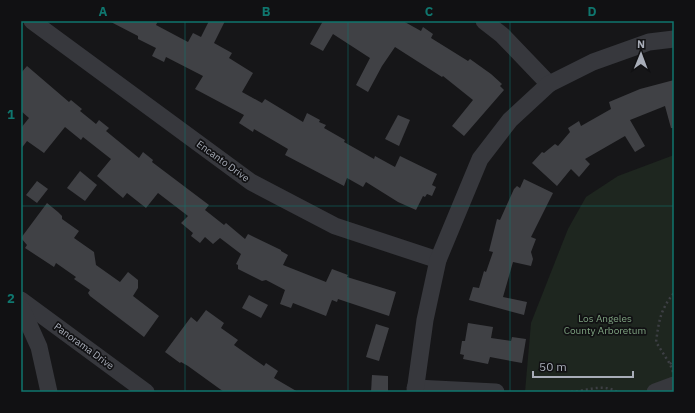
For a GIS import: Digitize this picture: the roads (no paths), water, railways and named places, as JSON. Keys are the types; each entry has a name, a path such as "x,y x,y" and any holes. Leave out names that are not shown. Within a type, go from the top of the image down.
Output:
{"street":[{"name":"Encanto Drive","path":"32,21 251,182 335,226 438,260"},
{"path":"484,21 502,34 549,84"},
{"path":"496,392 415,390 425,320 438,260 480,159 510,120 549,84 593,62 648,42 674,39"},
{"name":"Panorama Drive","path":"21,300 146,392"},
{"path":"21,307 39,347 49,392"},
{"path":"655,392 674,385"}],"park label":[{"name":"Los Angeles County Arboretum","path":"605,324"}]}
